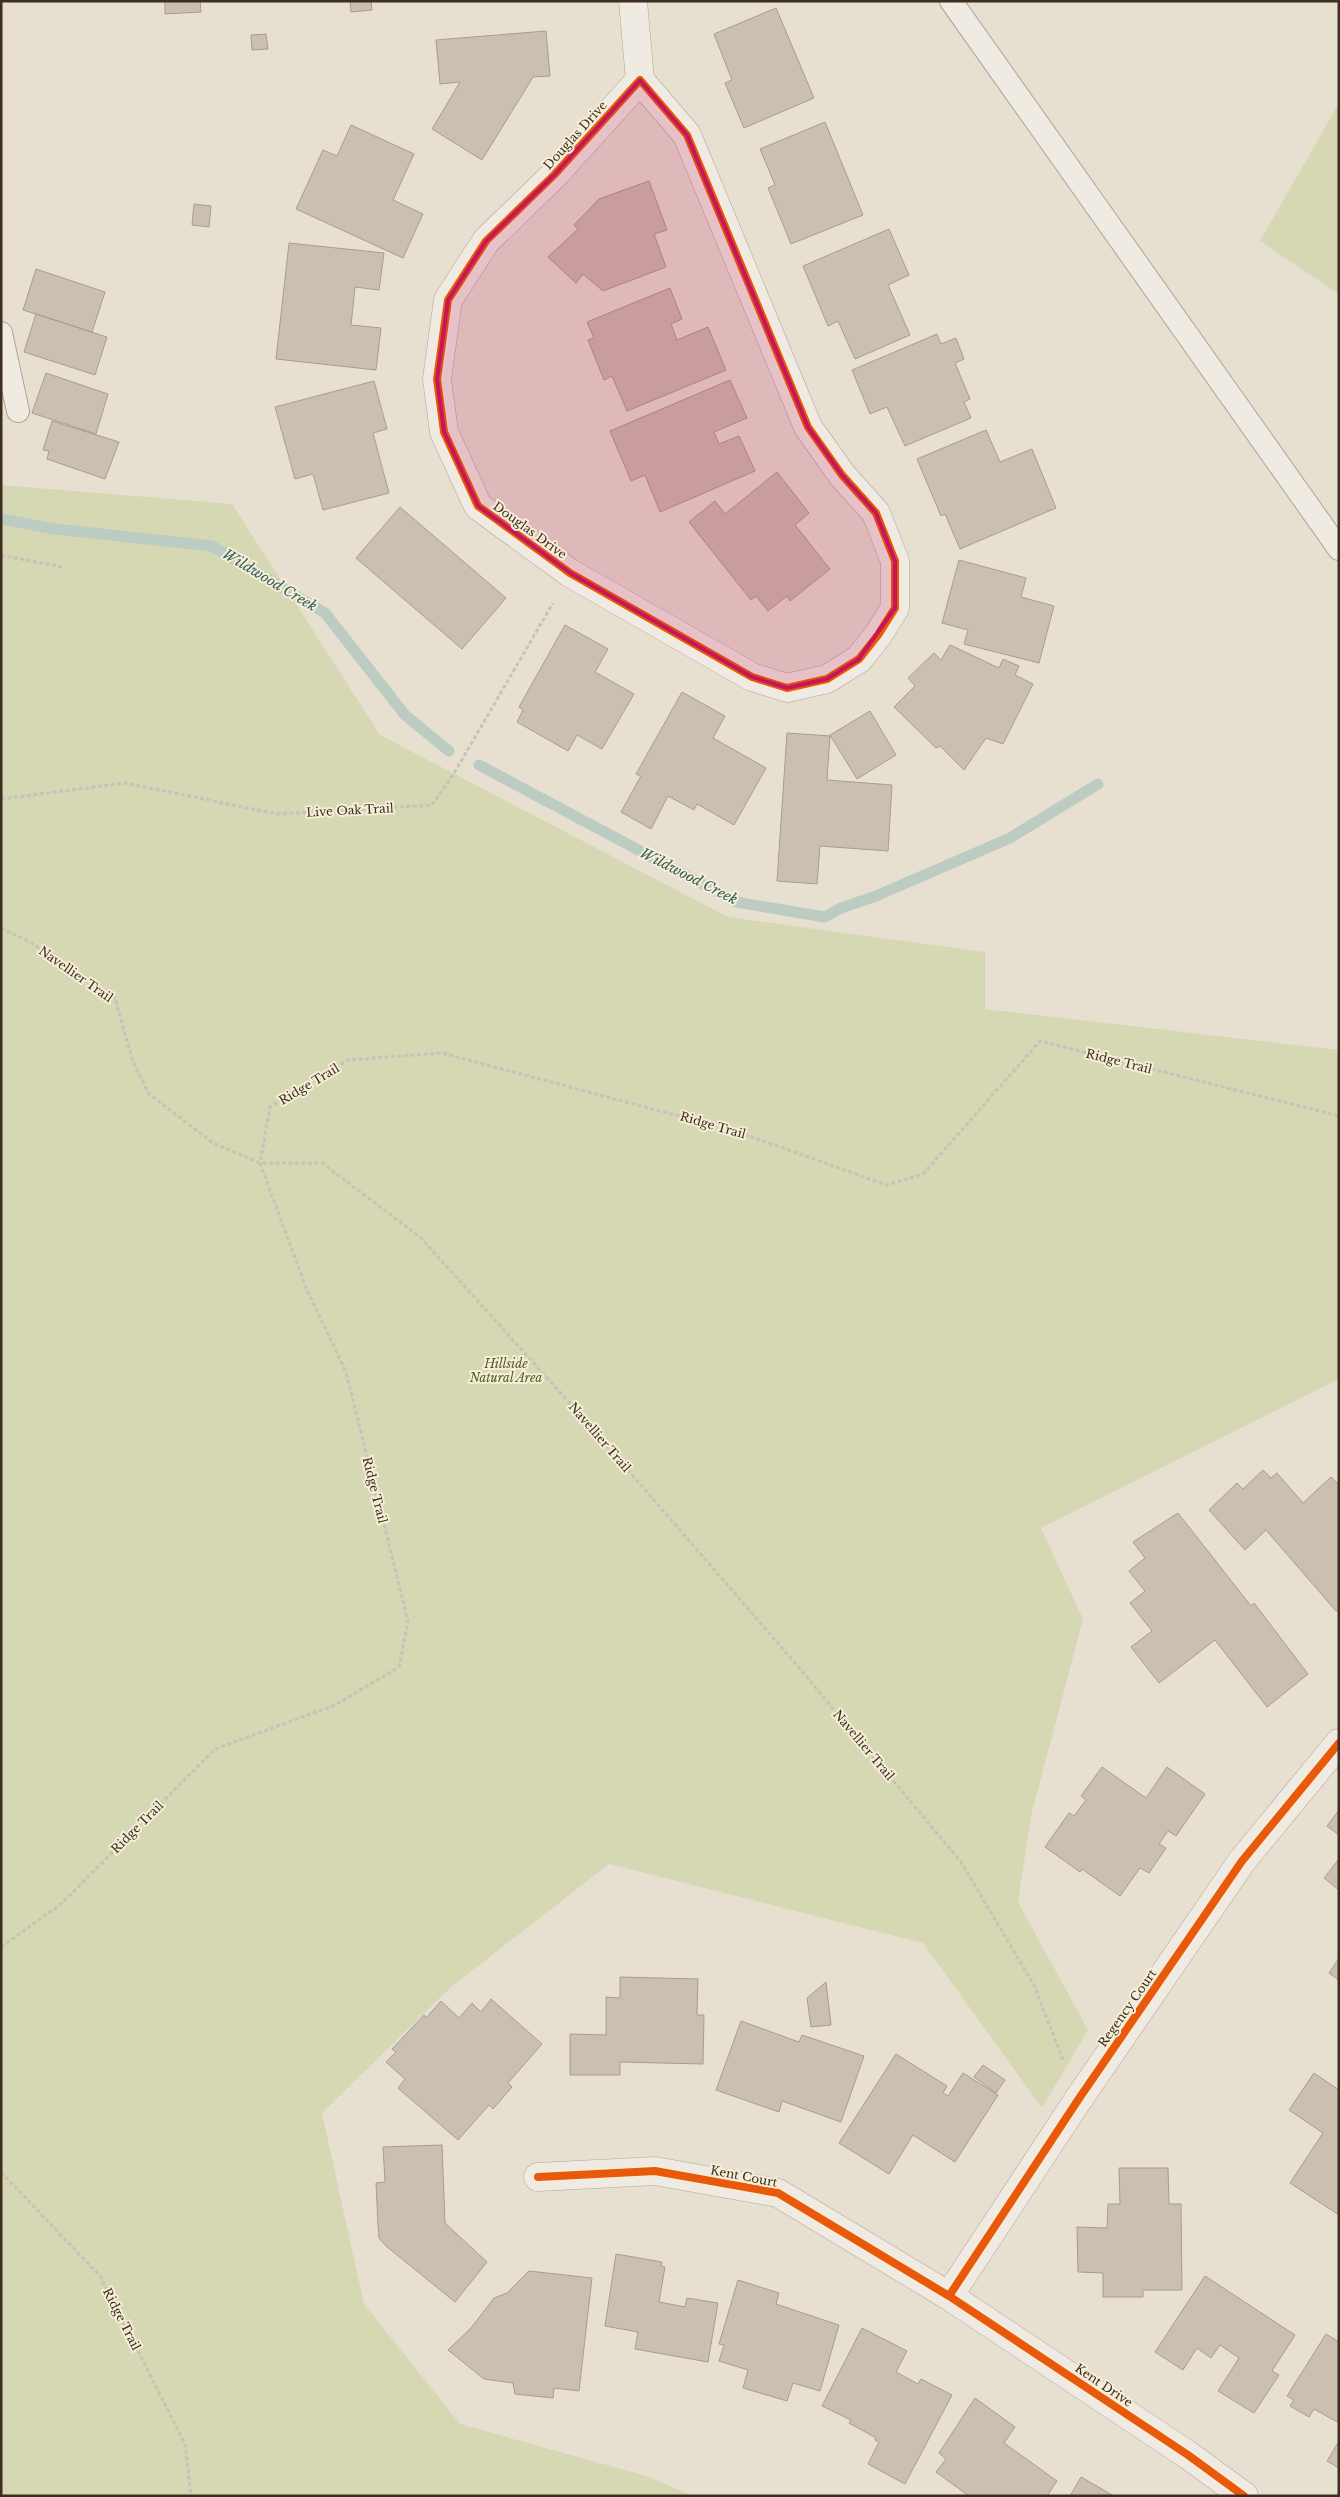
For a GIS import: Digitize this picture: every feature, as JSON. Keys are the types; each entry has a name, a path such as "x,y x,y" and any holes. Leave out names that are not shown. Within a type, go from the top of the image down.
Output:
{"street":[{"path":"633,1 640,80"},
{"name":"Douglas Drive","path":"640,80 687,135 808,427 842,475 876,513 895,561 896,608 859,659 827,679 787,688 752,677 570,572 478,506 444,432 437,379 438,370 448,300 486,241 554,175 640,80"},
{"name":"Regency Court","path":"949,2296 1078,2100 1242,1861 1339,1743"},
{"name":"Kent Court","path":"538,2177 655,2171 778,2193 949,2296"},
{"name":"Kent Drive","path":"949,2296 1188,2455 1244,2496"}],"lane":[{"path":"951,1 1339,550"},
{"path":"1,333 18,411"}],"path":[{"path":"1,555 62,567"}],"highlighted area":[{"path":"640,80 687,135 808,427 842,475 876,513 895,561 895,608 859,659 827,679 787,688 752,677 570,573 478,506 444,432 437,379 448,300 486,241 554,175"}],"green space":[{"path":"1339,103 1339,294 1260,241"},
{"name":"Hillside Natural Area","path":"1,485 232,504 380,735 728,917 985,952 985,1009 1339,1050 1339,1379 1041,1528 1083,1619 1031,1816 1018,1902 1088,2030 1042,2108 923,1943 609,1864 451,1987 322,2113 364,2304 460,2424 650,2477 692,2496 1,2496"}],"building":[{"path":"165,1 200,1 201,12 165,14"},
{"path":"350,1 371,1 372,10 351,12"},
{"path":"776,8 814,98 744,128 725,83 732,80 714,34"},
{"path":"546,31 550,76 533,77 482,160 432,129 460,82 440,84 436,40"},
{"path":"266,34 268,49 252,50 251,35"},
{"path":"825,122 863,215 791,244 768,188 775,185 760,149"},
{"path":"351,125 414,154 393,200 423,214 403,258 296,209 323,150 337,156"},
{"path":"649,181 667,230 654,234 666,267 603,291 583,274 576,283 548,257 578,229 574,225 599,199"},
{"path":"194,204 211,206 209,227 192,225"},
{"path":"889,229 909,275 888,285 910,335 855,359 838,321 828,326 803,266"},
{"path":"289,243 384,253 379,290 355,287 351,325 381,328 376,370 276,359"},
{"path":"36,269 105,292 92,332 23,310"},
{"path":"670,288 682,319 671,324 677,340 708,327 726,370 627,411 612,376 604,380 588,340 594,338 587,322"},
{"path":"36,314 107,337 95,375 24,352"},
{"path":"937,334 941,344 956,338 964,359 955,363 970,399 964,402 971,418 905,446 887,407 870,414 852,370"},
{"path":"46,373 108,394 96,434 32,413"},
{"path":"730,380 747,418 714,432 719,444 739,436 755,471 660,512 645,475 631,481 610,431"},
{"path":"374,381 387,429 373,433 389,493 323,510 313,474 295,479 275,407"},
{"path":"52,421 119,442 105,479 47,459 49,451 43,450"},
{"path":"986,430 1000,462 1032,449 1056,508 960,549 945,514 941,516 917,459"},
{"path":"777,472 809,513 795,525 830,569 790,601 787,596 768,611 756,596 751,600 689,522 715,501 725,514"},
{"path":"400,507 506,598 462,649 356,558"},
{"path":"959,560 1026,578 1021,597 1054,606 1039,663 964,644 968,630 942,623"},
{"path":"565,625 608,649 595,672 634,694 602,749 577,735 568,751 517,722 523,710 519,707"},
{"path":"950,645 999,668 1003,659 1019,666 1015,675 1033,684 1003,744 986,738 964,770 940,746 936,748 894,707 915,686 908,678 934,653 941,660"},
{"path":"682,692 725,716 713,738 766,768 734,825 697,804 694,810 668,796 651,829 621,812 641,776 636,774"},
{"path":"870,711 896,755 857,779 830,735"},
{"path":"787,733 830,736 827,780 892,785 888,851 820,846 817,884 777,881"},
{"path":"1263,1470 1271,1478 1277,1473 1303,1503 1331,1477 1339,1485 1339,1610 1336,1611 1266,1530 1245,1550 1209,1510 1237,1483 1243,1489"},
{"path":"1178,1513 1251,1606 1254,1603 1308,1674 1267,1707 1215,1640 1159,1683 1131,1647 1152,1631 1130,1603 1145,1591 1129,1571 1145,1558 1133,1542"},
{"path":"1102,1767 1146,1798 1167,1767 1205,1794 1176,1836 1168,1831 1159,1844 1166,1848 1149,1873 1140,1868 1120,1896 1082,1869 1080,1872 1045,1847 1069,1813 1074,1816 1086,1800 1081,1796"},
{"path":"1339,1810 1339,1835 1327,1826"},
{"path":"1339,1859 1339,1890 1324,1878"},
{"path":"1339,1958 1339,1980 1329,1973"},
{"path":"620,1977 698,1979 697,2015 704,2015 703,2064 620,2062 620,2075 570,2075 570,2034 606,2035 606,1997 620,1998"},
{"path":"826,1982 831,2025 811,2027 807,1998"},
{"path":"491,1999 542,2044 508,2083 512,2087 493,2109 489,2105 458,2140 398,2088 405,2079 386,2062 396,2052 392,2049 424,2015 426,2018 441,2001 459,2018 472,2003 481,2012"},
{"path":"741,2021 799,2042 802,2035 864,2056 841,2122 782,2101 779,2112 716,2090"},
{"path":"896,2054 947,2086 943,2093 948,2096 963,2073 998,2095 955,2162 913,2135 889,2174 839,2143"},
{"path":"983,2065 1005,2080 996,2093 974,2077"},
{"path":"1314,2073 1339,2090 1339,2215 1290,2183 1323,2133 1289,2110"},
{"path":"442,2145 445,2223 487,2262 455,2302 386,2246 379,2238 376,2183 385,2182 383,2147"},
{"path":"1119,2168 1168,2168 1169,2204 1181,2204 1182,2290 1143,2290 1143,2297 1103,2297 1103,2273 1078,2272 1077,2227 1107,2228 1108,2204 1120,2204"},
{"path":"616,2254 662,2262 661,2266 665,2267 659,2302 685,2307 687,2298 718,2303 708,2362 635,2349 638,2332 605,2326"},
{"path":"529,2271 592,2278 579,2391 554,2388 553,2398 515,2394 513,2383 484,2379 448,2350 471,2328 494,2298 507,2293"},
{"path":"1205,2276 1295,2335 1272,2371 1279,2375 1254,2413 1218,2391 1239,2358 1220,2345 1211,2358 1197,2348 1183,2370 1155,2352"},
{"path":"738,2280 779,2293 776,2304 839,2325 820,2391 793,2383 787,2401 743,2388 748,2370 719,2361 724,2345 719,2344"},
{"path":"862,2328 907,2351 896,2372 918,2384 921,2379 952,2395 905,2484 868,2464 879,2442 875,2440 876,2438 849,2423 851,2420 822,2406"},
{"path":"1326,2334 1339,2342 1339,2423 1314,2409 1309,2417 1290,2406 1294,2400 1287,2396"},
{"path":"975,2398 1015,2427 1004,2443 1057,2481 1047,2496 969,2496 936,2472 946,2459 939,2453"},
{"path":"1339,2441 1339,2468 1327,2461"},
{"path":"1081,2477 1114,2496 1070,2496"}],"waterway":[{"name":"Wildwood Creek","path":"1,519 55,529 212,546 325,613 405,715 449,751"},
{"name":"Wildwood Creek","path":"479,765 736,902 825,917 841,908 876,896 1010,838 1098,784"}],"cycle path":[{"path":"640,80 687,135 808,427 842,475 876,513 895,561 895,608 878,635 859,659 827,679 787,688 752,677 570,573 478,506 444,432 437,379 448,300 486,241 554,175 640,80"},
{"path":"949,2296 1078,2100 1242,1861 1339,1743"},
{"path":"538,2177 655,2171 778,2193 949,2296 1188,2455 1244,2496"}]}
